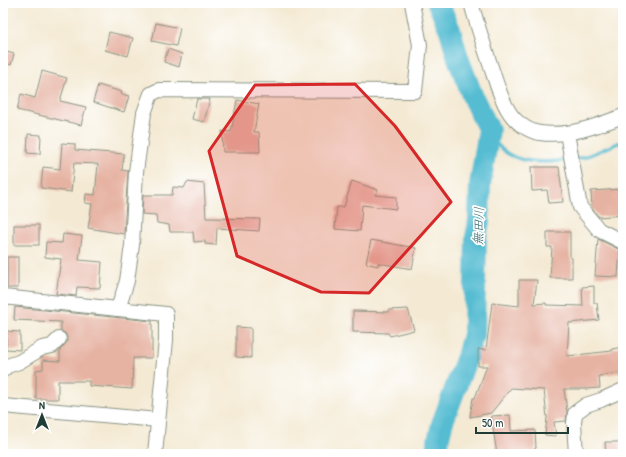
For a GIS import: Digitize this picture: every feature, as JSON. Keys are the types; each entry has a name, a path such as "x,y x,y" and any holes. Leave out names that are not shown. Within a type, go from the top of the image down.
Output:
{"street":[{"path":"118,309 127,281 132,245 136,172 144,113 151,94 159,90 415,91 420,45 412,3"},
{"path":"471,3 498,90 513,118 525,127 539,133 567,133 597,126 623,116"},
{"path":"567,133 580,207 598,230 623,242"},
{"path":"3,297 166,314 166,340 155,454"},
{"path":"3,370 7,366 19,362 42,348 52,346 59,339"},
{"path":"576,454 574,423 575,413 586,405 623,390"},
{"path":"3,406 158,420"}],"highlighted area":[{"path":"355,84 395,126 451,202 369,293 321,292 237,256 209,151 255,85"}],"building":[{"path":"156,23 180,28 176,46 152,41"},
{"path":"109,32 133,38 128,56 105,50"},
{"path":"168,49 182,54 179,67 164,62"},
{"path":"3,51 14,54 11,65 3,62"},
{"path":"42,71 67,78 60,101 86,107 81,125 17,110 21,94 35,98"},
{"path":"98,85 122,92 121,94 129,96 124,112 93,102"},
{"path":"197,99 210,99 204,122 192,119"},
{"path":"237,100 259,104 254,132 259,132 260,152 223,152 222,131 231,132"},
{"path":"28,134 41,135 40,154 27,153"},
{"path":"62,143 75,144 75,150 124,154 122,170 128,171 124,234 88,228 92,204 85,203 86,194 95,195 98,164 74,163 71,192 41,188 43,167 60,169"},
{"path":"531,167 559,167 563,202 549,203 547,190 532,191"},
{"path":"352,181 378,190 375,195 396,197 396,209 362,205 360,231 335,229 337,207 344,207"},
{"path":"187,182 204,184 206,218 260,219 259,231 217,228 216,245 205,244 205,241 194,242 193,232 170,232 169,225 157,223 156,215 142,214 143,195 172,195 173,187 184,188"},
{"path":"622,189 623,215 599,217 592,209 591,191"},
{"path":"14,225 39,225 39,245 14,245"},
{"path":"547,232 570,232 572,278 550,278 552,247 547,247"},
{"path":"63,234 82,236 79,260 102,262 100,288 77,287 76,296 56,294 61,259 45,257 46,242 62,243"},
{"path":"598,239 620,250 618,277 595,276"},
{"path":"371,240 416,248 412,269 378,263 378,266 366,263"},
{"path":"7,257 18,257 18,288 7,288"},
{"path":"519,280 537,280 534,304 546,303 546,305 583,306 582,287 594,286 594,303 597,303 599,320 569,323 567,356 612,351 612,349 623,347 623,372 599,376 600,388 564,389 567,412 566,421 554,422 556,436 545,435 547,418 544,390 511,388 491,413 470,417 473,398 475,398 487,366 478,366 478,349 486,350 492,303 519,306"},
{"path":"15,307 152,321 152,358 133,358 132,389 89,386 89,381 58,381 58,399 36,399 36,370 43,369 43,360 60,361 60,350 67,342 67,337 65,333 61,331 61,322 14,320"},
{"path":"408,309 414,330 390,336 388,333 353,332 353,311 389,312 389,310"},
{"path":"236,327 251,328 251,358 236,357"},
{"path":"7,331 20,332 20,350 6,349"},
{"path":"510,415 511,431 535,430 535,454 497,454 491,416"},
{"path":"605,442 620,442 620,454 606,454"}],"waterway":[{"name":"無田川","path":"435,454 442,424 467,357 474,331 476,237 479,221 480,185 489,130 474,100 458,58 450,30 438,3"},
{"path":"489,130 497,144 512,156 520,159 540,162 568,160"},
{"path":"575,159 585,157 623,141"}]}
